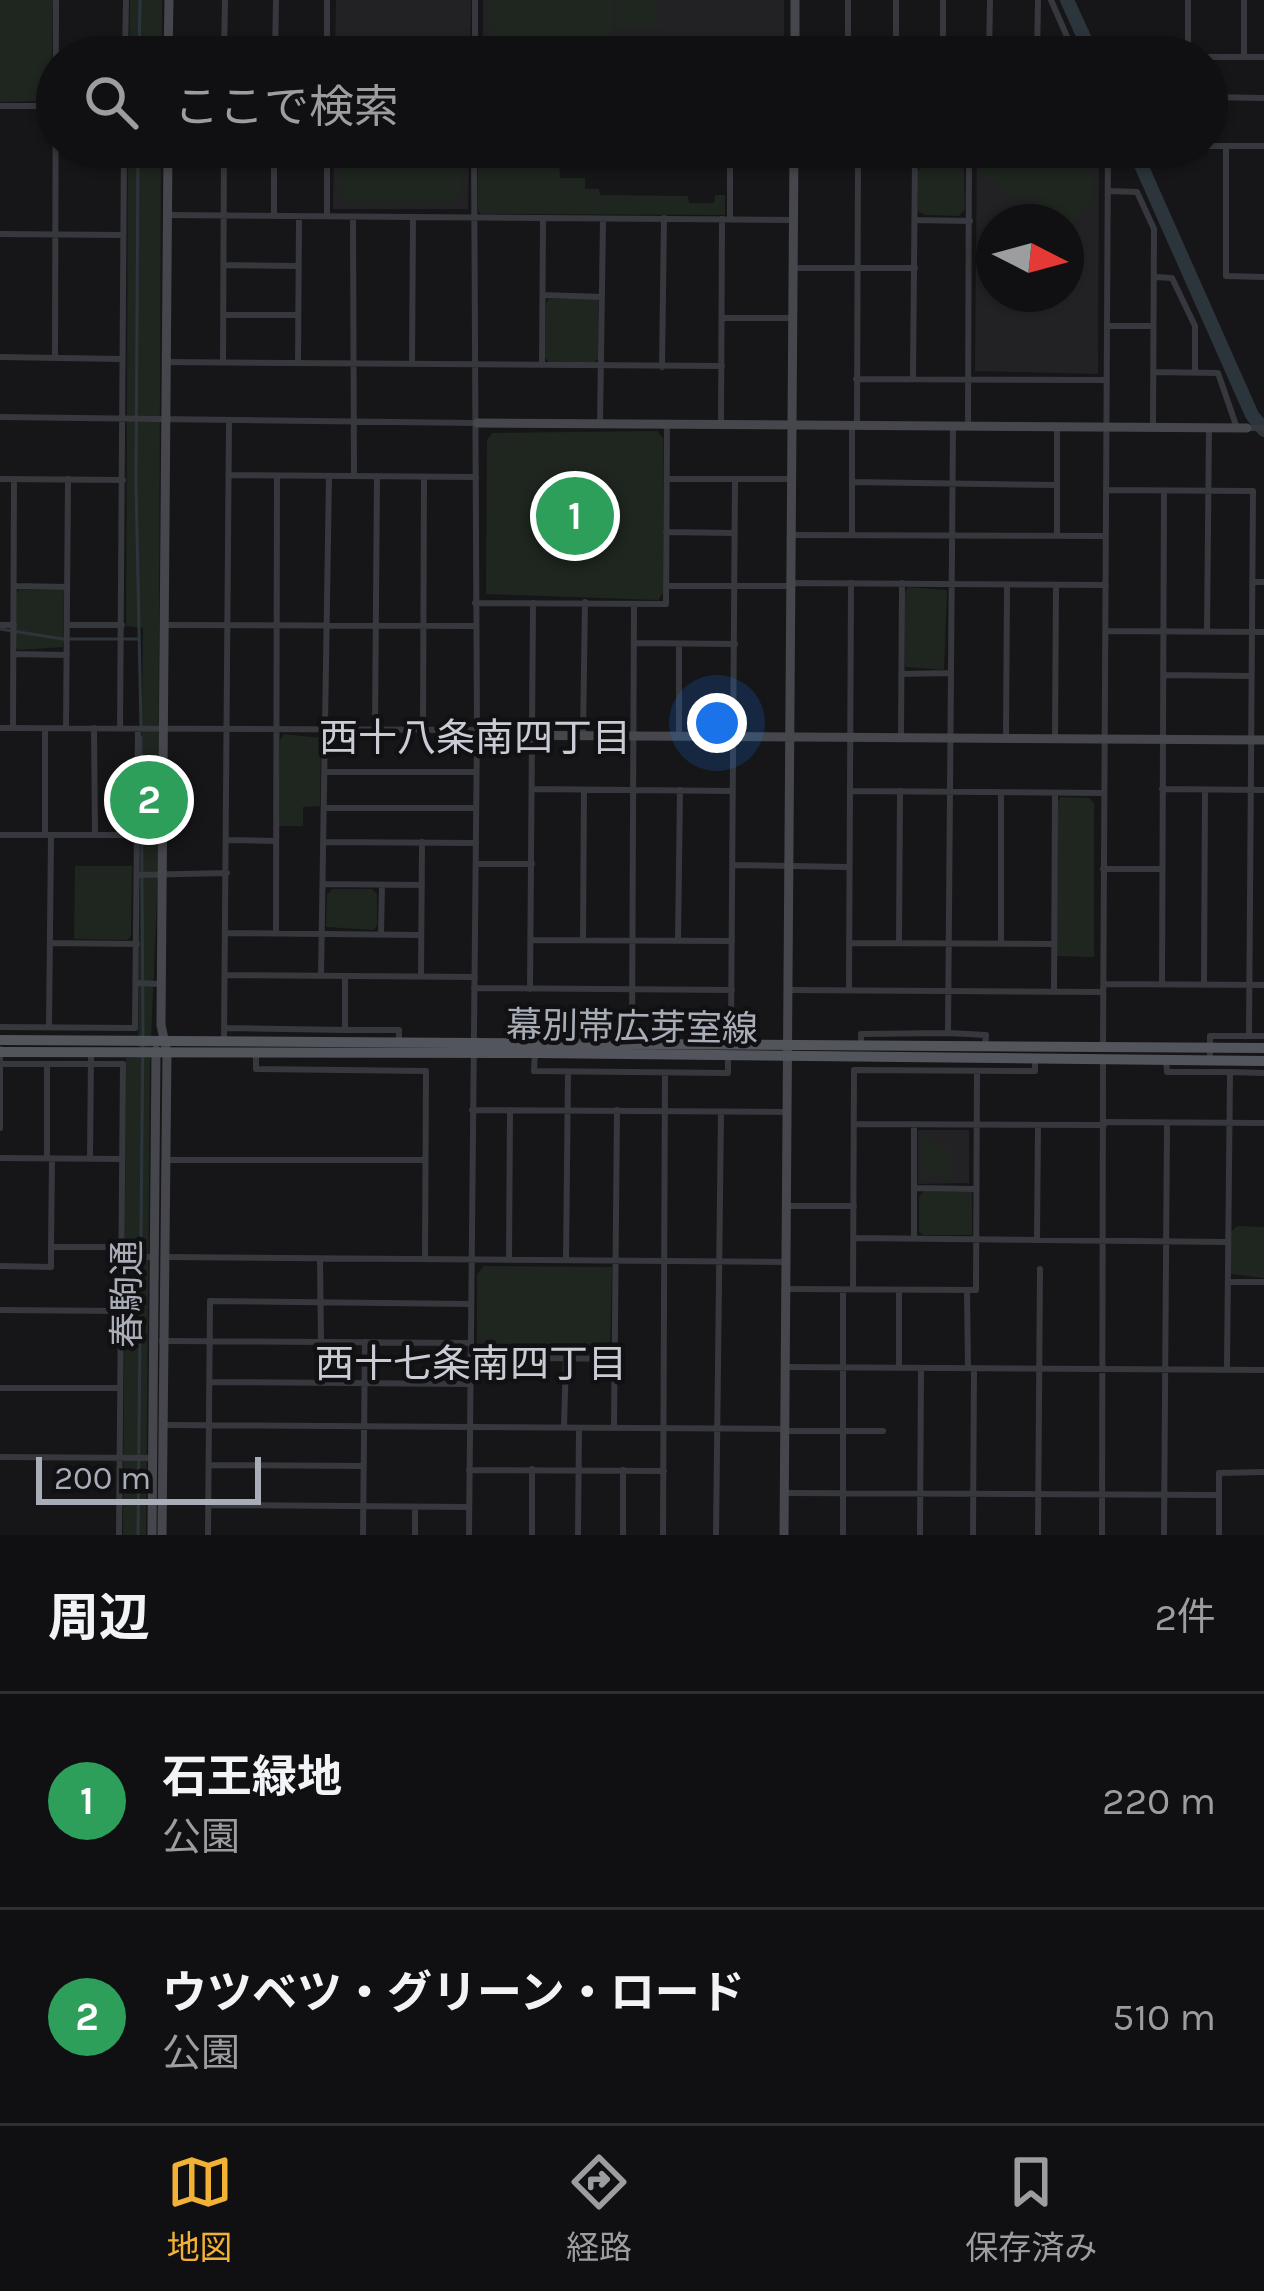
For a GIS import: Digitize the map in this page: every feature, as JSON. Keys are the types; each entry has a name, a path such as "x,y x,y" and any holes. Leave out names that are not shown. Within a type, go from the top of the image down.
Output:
{"main road":[{"name":"幕別帯広芽室線","path":"161,1048 225,1035 256,1047 365,1054 399,1049"},
{"name":"幕別帯広芽室線","path":"535,1048 569,1044 861,1045 892,1058"},
{"name":"幕別帯広芽室線","path":"0,1053 91,1046 399,1049 664,1044 728,1057 892,1058 985,1052 1210,1054 1264,1061"},
{"name":"幕別帯広芽室線","path":"985,1052 1035,1059 1103,1054 1166,1061 1264,1048"}],"street":[{"path":"56,0 56,36"},
{"path":"125,36 126,0"},
{"path":"168,36 169,0"},
{"path":"224,36 225,0"},
{"path":"275,36 276,0"},
{"path":"327,36 328,0"},
{"path":"475,0 475,36"},
{"path":"795,36 796,0"},
{"path":"848,0 848,36"},
{"path":"896,0 896,36"},
{"path":"943,0 943,36"},
{"path":"989,36 990,0"},
{"path":"1037,36 1038,0"},
{"path":"1051,0 1067,36"},
{"path":"1188,0 1188,36"},
{"path":"1244,0 1244,56"},
{"path":"1228,56 1264,57"},
{"path":"1228,98 1264,98"},
{"path":"0,106 36,106"},
{"path":"1228,146 1264,146"},
{"path":"55,168 55,357"},
{"path":"119,728 124,168"},
{"path":"161,1048 167,168"},
{"path":"224,168 224,364"},
{"path":"274,168 274,216"},
{"path":"327,168 327,217"},
{"path":"469,1535 476,864 474,168"},
{"path":"722,424 729,168"},
{"path":"784,1535 794,168"},
{"path":"852,534 858,168"},
{"path":"913,378 915,168"},
{"path":"968,426 969,168"},
{"path":"1102,1535 1108,168"},
{"path":"1226,168 1226,276 1264,277"},
{"path":"1109,191 1137,192 1154,229 1153,428"},
{"path":"168,215 794,220"},
{"path":"298,364 299,217"},
{"path":"353,217 353,476"},
{"path":"412,364 413,217"},
{"path":"542,366 543,218"},
{"path":"662,367 664,218"},
{"path":"600,424 603,219"},
{"path":"915,220 970,221"},
{"path":"0,234 123,235"},
{"path":"224,266 298,266"},
{"path":"793,268 914,268"},
{"path":"1154,277 1172,278 1195,326 1195,372"},
{"path":"543,295 602,296"},
{"path":"224,315 298,315"},
{"path":"722,318 793,318"},
{"path":"1107,326 1153,326"},
{"path":"0,357 123,359"},
{"path":"166,362 722,367"},
{"path":"1153,372 1217,373 1242,428"},
{"path":"856,379 1107,380"},
{"path":"0,417 1264,428"},
{"path":"230,421 225,1035 399,1030 399,1049"},
{"path":"475,603 666,604 667,423"},
{"path":"948,1034 952,426"},
{"path":"1057,536 1058,427"},
{"path":"1207,631 1209,427"},
{"path":"229,475 476,477"},
{"path":"276,933 278,476"},
{"path":"321,976 329,476"},
{"path":"375,729 377,476"},
{"path":"423,730 424,476"},
{"path":"0,479 123,479"},
{"path":"13,728 14,479"},
{"path":"66,728 68,479"},
{"path":"667,479 791,479"},
{"path":"569,1044 568,1030 632,1031 664,1044 731,1032 735,479"},
{"path":"852,482 1057,485"},
{"path":"1106,490 1253,491 1249,1036"},
{"path":"1162,984 1164,490"},
{"path":"666,532 734,533"},
{"path":"792,535 1106,536"},
{"path":"1252,582 1264,582"},
{"path":"849,990 851,583"},
{"path":"901,738 902,583"},
{"path":"1006,739 1007,585"},
{"path":"1054,739 1056,585"},
{"path":"666,586 1106,585"},
{"path":"14,586 68,586"},
{"path":"583,735 585,602"},
{"path":"530,988 533,603"},
{"path":"632,1031 634,604"},
{"path":"0,625 14,626"},
{"path":"67,625 122,625"},
{"path":"164,625 475,626"},
{"path":"1106,631 1264,632"},
{"path":"634,643 735,644"},
{"path":"679,644 679,736"},
{"path":"14,654 67,655"},
{"path":"902,674 951,673"},
{"path":"1163,675 1251,676"},
{"path":"0,728 1264,740"},
{"path":"45,728 49,1027"},
{"path":"94,728 94,835"},
{"path":"0,1128 0,1053 47,1065 135,1028 138,729"},
{"path":"326,772 476,772"},
{"path":"532,789 732,791"},
{"path":"1162,789 1264,790"},
{"path":"583,940 584,790"},
{"path":"678,940 680,790"},
{"path":"1204,985 1205,790"},
{"path":"850,791 1104,794"},
{"path":"899,943 900,791"},
{"path":"1001,793 1001,943"},
{"path":"1054,793 1054,992"},
{"path":"325,808 476,808"},
{"path":"0,835 137,835"},
{"path":"227,840 276,841"},
{"path":"324,842 476,843"},
{"path":"421,976 422,842"},
{"path":"476,864 532,864"},
{"path":"732,865 849,867"},
{"path":"1103,869 1162,869"},
{"path":"137,875 227,873"},
{"path":"323,884 422,885"},
{"path":"381,934 382,885"},
{"path":"226,933 421,935"},
{"path":"531,940 732,941"},
{"path":"50,943 137,944"},
{"path":"849,943 1053,944"},
{"path":"226,975 475,977"},
{"path":"345,976 345,1030"},
{"path":"136,983 161,984"},
{"path":"788,990 1054,992 1162,984 1264,985"},
{"path":"474,988 732,990"},
{"path":"0,1027 49,1027 123,1064 119,1535"},
{"path":"861,1045 861,1034 986,1035 985,1052"},
{"path":"1210,1054 1210,1036 1264,1036"},
{"path":"90,1158 91,1046"},
{"path":"256,1047 256,1069 426,1071 425,1259"},
{"name":"春駒通","path":"159,1257 165,1160 161,1048"},
{"name":"春駒通","path":"161,1048 158,1458 162,1535"},
{"path":"535,1048 534,1071 728,1073 728,1057"},
{"path":"365,1054 365,1070"},
{"path":"854,1290 854,1070 892,1058 977,1071 1035,1071 1035,1059"},
{"path":"1166,1061 1167,1072 1264,1073"},
{"path":"0,1266 51,1267 47,1065"},
{"path":"786,1289 976,1290 977,1071"},
{"path":"566,1260 568,1072"},
{"path":"1227,1369 1230,1072"},
{"path":"663,1535 665,1073"},
{"path":"472,1110 787,1112"},
{"path":"509,1258 510,1110"},
{"path":"614,1428 617,1110"},
{"path":"716,1535 721,1112"},
{"path":"1164,1535 1167,1123"},
{"path":"854,1124 1264,1123"},
{"path":"914,1125 914,1239"},
{"path":"1036,1240 1038,1125"},
{"path":"0,1158 122,1159"},
{"path":"165,1160 426,1160"},
{"path":"915,1188 976,1189"},
{"path":"787,1206 854,1206"},
{"path":"854,1238 1228,1242"},
{"path":"51,1247 159,1257 786,1262"},
{"path":"320,1258 321,1341"},
{"path":"1038,1535 1040,1269"},
{"path":"1228,1282 1264,1282"},
{"path":"843,1290 843,1535"},
{"path":"899,1290 899,1368"},
{"path":"967,1290 973,1535"},
{"path":"208,1535 210,1301 470,1304"},
{"path":"0,1310 122,1311"},
{"path":"158,1341 470,1343"},
{"path":"363,1535 364,1342"},
{"path":"470,1358 614,1360"},
{"path":"564,1427 566,1359"},
{"path":"786,1366 1264,1370"},
{"path":"920,1535 922,1368"},
{"path":"210,1382 470,1384"},
{"path":"0,1388 120,1388"},
{"path":"158,1425 883,1432"},
{"path":"578,1535 579,1428"},
{"path":"0,1457 158,1458"},
{"name":"春駒通","path":"152,1535 158,1458"},
{"path":"208,1465 364,1466"},
{"path":"469,1469 664,1471"},
{"path":"532,1469 532,1535"},
{"path":"623,1471 623,1535"},
{"path":"1219,1535 1219,1473 1264,1472"},
{"path":"784,1493 1219,1495"},
{"path":"209,1505 469,1507"},
{"path":"415,1507 416,1535"}],"shaded area":[{"path":"0,0 53,0 52,36 36,36 36,101 0,102"},
{"path":"130,0 162,0 162,36 129,36"},
{"path":"336,0 471,0 470,36 335,36"},
{"path":"483,0 784,0 784,36 483,36"},
{"path":"490,0 614,0 613,36 490,36"},
{"path":"616,0 658,0 658,27 616,27"},
{"path":"128,168 161,168 158,872 150,1066 146,1535 123,1535 126,1058 138,1057 143,628 126,626"},
{"path":"334,168 469,168 468,209 333,209"},
{"path":"342,168 463,168 462,195 453,203 342,200"},
{"path":"478,168 559,168 560,178 585,178 585,189 599,189 600,195 688,196 689,203 714,203 715,195 725,195 725,215 478,211"},
{"path":"977,168 1099,168 1098,374 975,371 976,259 976,312 1084,312 1084,204 976,204"},
{"path":"984,168 1092,168 1092,204 1084,211 1084,204 1038,204 1031,197 1011,198 984,175"},
{"path":"964,169 965,209 959,216 918,211 918,171"},
{"path":"549,299 598,299 595,362 549,362 545,358"},
{"path":"657,431 663,438 663,593 658,600 486,594 487,440 492,433"},
{"path":"908,587 947,590 944,670 905,667 904,595"},
{"path":"19,590 64,590 63,647 16,647"},
{"path":"284,734 321,738 320,806 303,807 303,826 279,826 280,740"},
{"path":"1061,797 1089,798 1094,803 1094,957 1057,956 1056,804"},
{"path":"75,866 132,866 128,940 74,939"},
{"path":"332,889 372,889 377,894 374,930 326,927 327,895"},
{"path":"918,1130 969,1130 969,1183 918,1184"},
{"path":"922,1138 932,1138 933,1145 950,1145 950,1175 922,1175"},
{"path":"924,1191 972,1192 972,1235 923,1235 919,1197"},
{"path":"1237,1226 1264,1227 1264,1278 1231,1274 1230,1233"},
{"path":"484,1266 612,1267 610,1355 483,1353 477,1349 477,1274"}],"waterway":[{"path":"139,36 140,0"},
{"path":"1067,0 1083,36"},
{"path":"138,168 136,484 141,727"},
{"path":"1142,168 1252,415 1264,430"},
{"path":"0,629 63,639 138,639"},
{"path":"138,1535 141,737"}],"place":[{"name":"石王緑地","path":"575,516"},
{"name":"ウツベツ・グリーン・ロード","path":"149,800"}],"district":[{"name":"西十八条南四丁目","path":"475,737"},
{"name":"西十七条南四丁目","path":"471,1363"}]}
